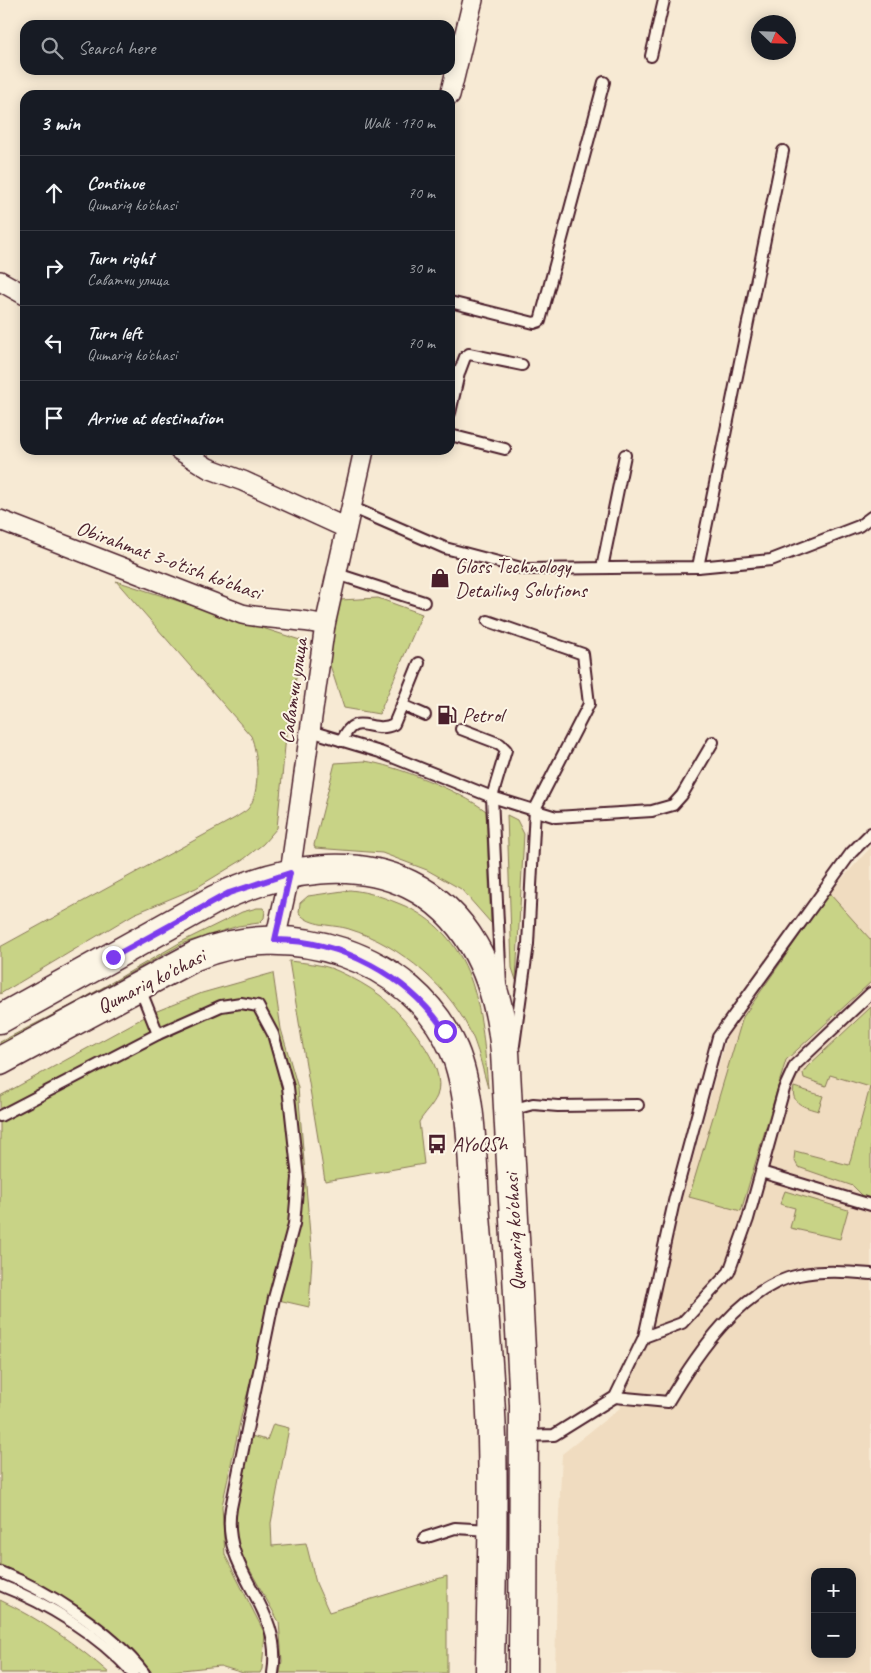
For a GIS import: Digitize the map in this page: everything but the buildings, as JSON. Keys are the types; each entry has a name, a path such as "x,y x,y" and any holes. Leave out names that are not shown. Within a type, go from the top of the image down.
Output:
{"main road":[{"name":"Qumariq ko'chasi","path":"0,1019 214,900 244,887 290,873 331,868 373,873 416,888 441,905 462,926 478,952 495,993 504,1037 524,1436 523,1673"},
{"name":"Qumariq ko'chasi","path":"0,1061 204,952 252,941 304,941 354,957 383,972 425,1005 445,1031 458,1060 464,1090 470,1143 490,1405 492,1530 490,1673"},
{"path":"491,1558 524,1557"}],"street":[{"path":"455,74 473,0"},
{"path":"451,90 455,75"},
{"path":"0,281 20,292"},
{"path":"187,455 208,468 243,481 346,528"},
{"name":"Саватчи улица","path":"275,940 290,873 325,625 363,455"},
{"name":"Obirahmat 3-o'tish ko'chasi","path":"0,520 242,614 266,619 306,621 325,625"}],"lane":[{"path":"651,56 664,0"},
{"path":"455,303 525,322 534,323 540,321 604,82"},
{"path":"698,567 783,151"},
{"path":"455,372 469,354 522,365"},
{"path":"455,436 505,449"},
{"path":"602,568 625,455"},
{"path":"351,508 445,548 525,569 698,567 771,560 859,526 871,517"},
{"path":"337,574 424,602"},
{"path":"488,621 583,654 589,704 535,809 528,944 507,1104 558,1106 638,1105"},
{"path":"342,741 348,727 352,724 384,727 394,724 419,663"},
{"path":"402,705 425,715"},
{"path":"461,729 500,744 506,750 492,797 504,1037"},
{"path":"310,731 380,752 492,797 556,817 652,811 674,805 682,795 713,742"},
{"path":"524,1436 554,1435 614,1397 644,1337 675,1197 718,1036 851,853 871,833"},
{"path":"139,986 152,1013 158,1034"},
{"path":"644,1337 682,1323 729,1272 748,1219 784,1089 795,1065 871,993"},
{"path":"0,1116 158,1034 221,1006 242,1003 258,1006 273,1034 288,1087 298,1178 294,1224 274,1298 231,1508 229,1530 232,1550 271,1625 276,1657 273,1673"},
{"path":"761,1172 871,1204"},
{"path":"614,1397 668,1402 703,1349 727,1322 754,1296 774,1284 797,1275 820,1272 871,1274"},
{"path":"424,1538 455,1528 492,1530"},
{"path":"0,1572 34,1588 80,1617 128,1656 144,1673"},
{"path":"0,1584 46,1606 76,1625 122,1661 132,1673"}],"shaded area":[{"path":"871,847 871,1673 555,1673 562,1454 620,1408 684,1191 728,1032 829,893"}],"green space":[{"path":"116,581 303,641 287,726 277,828 263,844 244,859 196,888 134,914 0,994 0,947 235,818 248,809 255,793 257,762 251,736"},
{"path":"378,598 422,614 379,714 344,708 328,659 340,600"},
{"path":"364,761 377,763 427,780 460,795 486,811 491,923 461,889 427,870 382,853 315,848 314,845 335,763"},
{"path":"507,815 517,820 524,834 516,980 512,968"},
{"path":"350,890 378,896 405,906 430,921 448,939 462,960 472,983 479,1008 488,1088 474,1040 465,1021 453,1003 423,971 388,946 368,936 343,927 309,921 299,913 300,903 308,896"},
{"path":"829,893 871,940 871,982 786,1060 741,1211 689,1197 743,1017"},
{"path":"257,908 263,908 265,911 264,918 259,923 238,926 184,943 81,1000 181,942 242,912"},
{"path":"289,961 326,967 349,976 366,986 390,1004 421,1042 436,1070 439,1084 437,1096 419,1122 424,1164 325,1181"},
{"path":"273,973 281,1029 298,1088 312,1259 309,1307 274,1299 242,1413 222,1506 225,1555 265,1634 262,1669 260,1673 243,1673 220,1666 153,1673 119,1641 82,1611 42,1585 0,1565 0,1096 152,1013 202,993"},
{"path":"73,1005 0,1045 0,1042"},
{"path":"871,1007 871,1198 862,1195 853,1186 798,1167 794,1159 795,1151 849,1165 870,1087 830,1075 826,1086 804,1078 803,1073 807,1067"},
{"path":"794,1087 823,1096 818,1111 796,1101 793,1093"},
{"path":"785,1191 848,1210 840,1239 790,1228 795,1208 780,1204"},
{"path":"273,1424 289,1428 271,1523 272,1546 306,1543 316,1583 329,1612 447,1576 447,1673 280,1673 282,1661 279,1622 236,1545 234,1516 251,1436 267,1440"},
{"path":"0,1600 29,1615 57,1633 109,1673 0,1673"}],"place":[{"name":"Gloss Technology Detailing Solutions","path":"440,578"},
{"name":"Petrol","path":"447,715"},
{"name":"AYoQSh","path":"437,1144"}],"route":[{"path":"113,957 214,900 269,878 290,873 275,940 314,943 364,961 383,972 417,998 425,1005 445,1031"}]}
